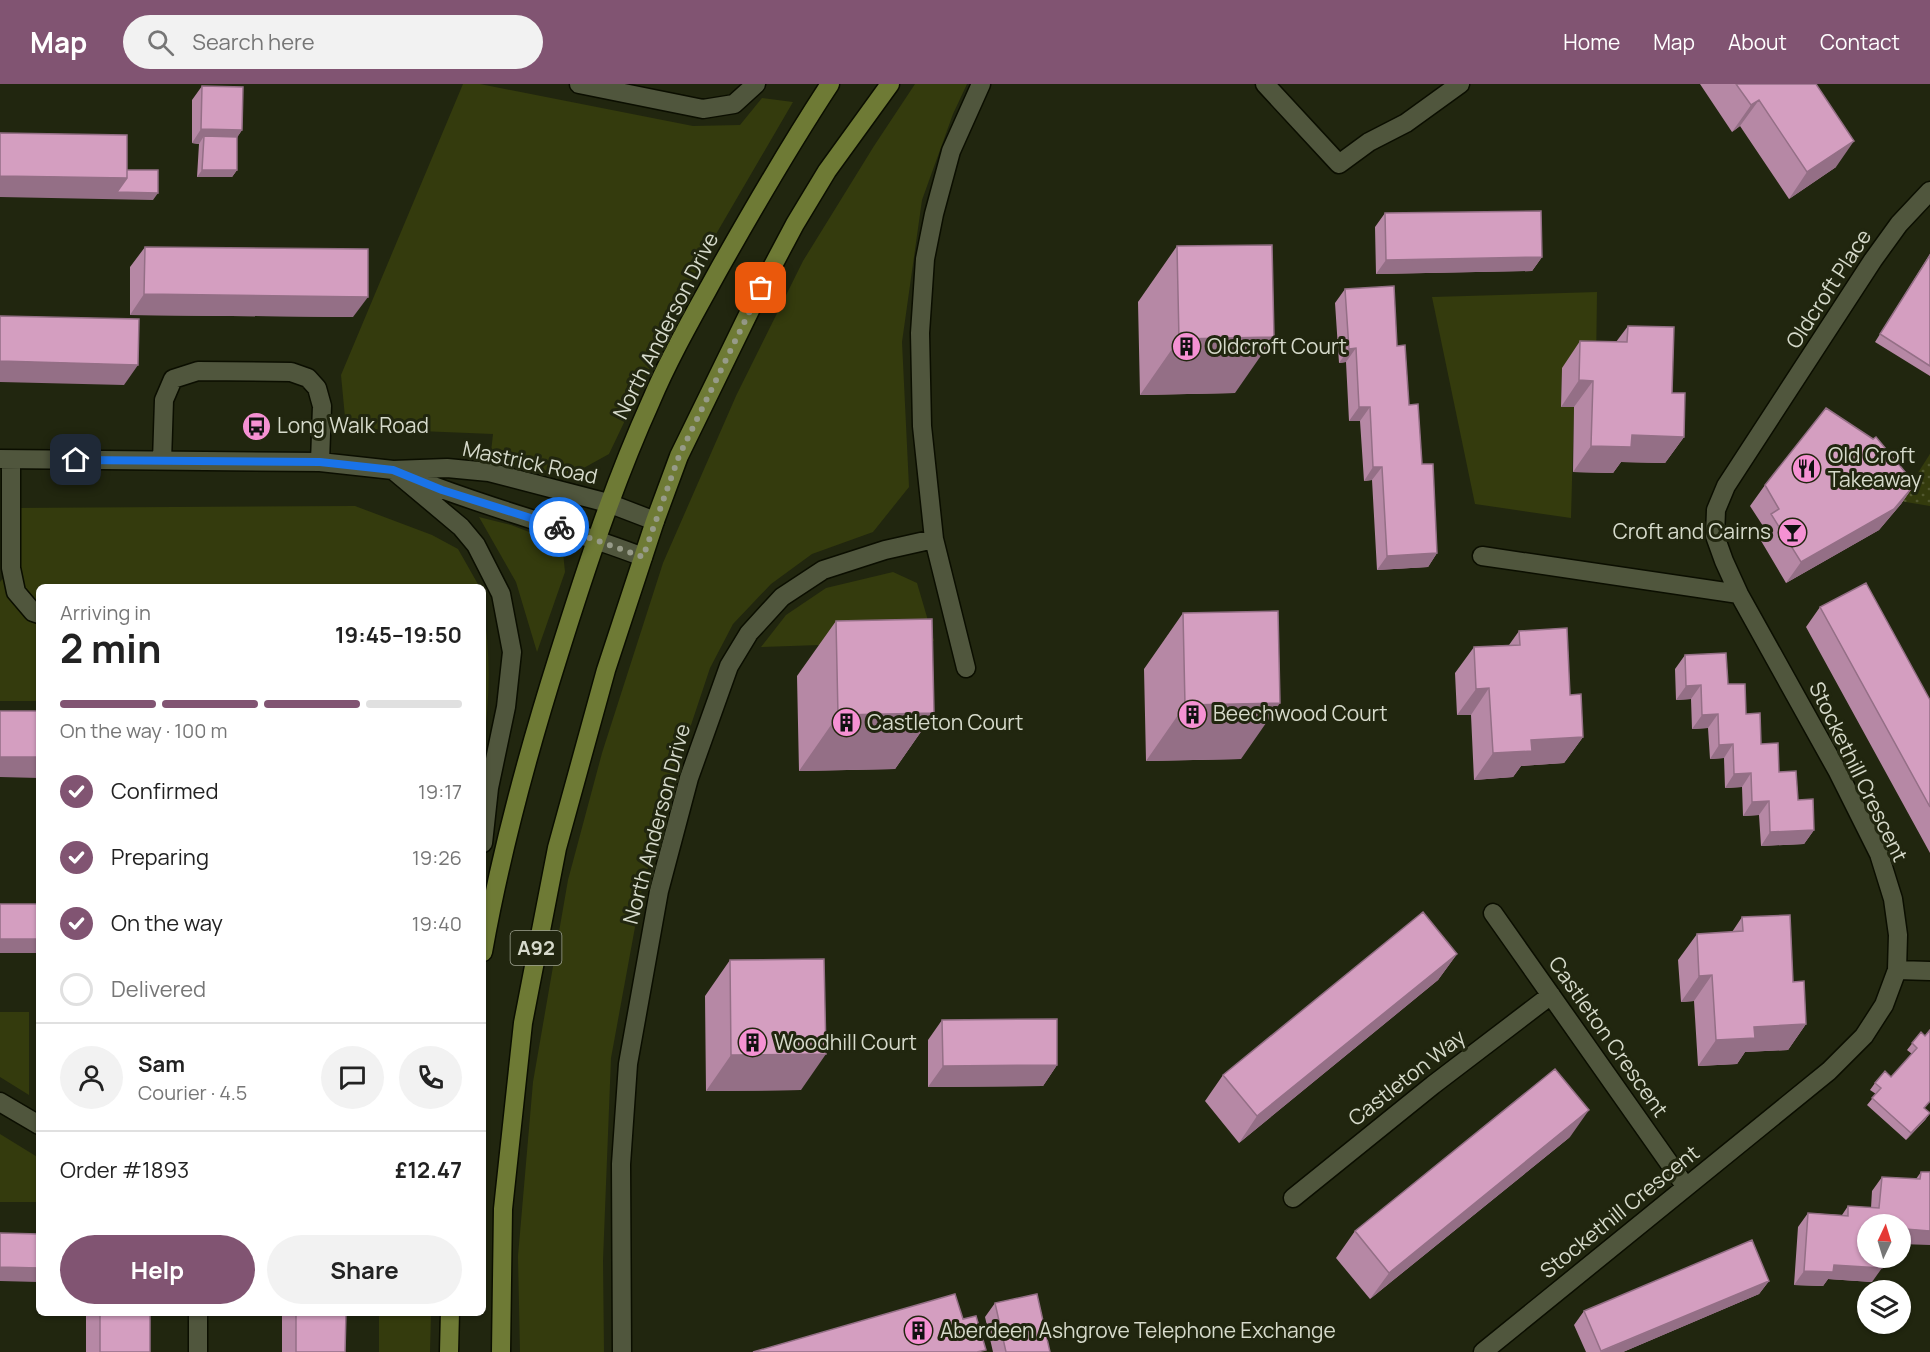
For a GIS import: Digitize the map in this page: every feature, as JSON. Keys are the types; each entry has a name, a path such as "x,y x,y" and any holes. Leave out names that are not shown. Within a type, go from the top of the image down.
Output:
{"main road":[{"name":"North Anderson Drive","path":"486,934 501,857 527,761 575,601 608,503 651,400 687,327 752,209 830,84"},
{"name":"A92","path":"501,1352 503,1209 523,1023 536,948 563,826 606,670 679,456 790,233 827,171 890,84"},
{"path":"449,1352 450,1316"}],"street":[{"path":"579,84 703,109 734,104 756,84"},
{"path":"966,668 934,538 922,426 920,333 925,259 934,214 951,151 981,84"},
{"path":"1265,84 1339,165 1369,142 1406,123 1460,84"},
{"name":"Oldcroft Place","path":"1772,417 1873,260 1899,224 1930,191"},
{"path":"162,461 164,400 173,379 198,371 291,372 308,378 317,388 322,406 320,462"},
{"name":"Stockethill Crescent","path":"1483,1352 1829,1071 1864,1036 1884,1005 1897,970 1898,935 1893,899 1879,854 1838,772 1739,594 1715,536 1716,510 1726,486 1772,417"},
{"name":"Mastrick Road","path":"36,613 16,592 11,568 5,459 320,462 393,470 447,468 489,472 608,503 655,521"},
{"path":"393,470 461,527 476,544 501,594 512,652 506,707 489,788 486,816"},
{"name":"Mastrick Road","path":"393,470 442,490 596,539 643,557"},
{"name":"North Anderson Drive","path":"622,1352 621,1164 630,1052 659,891 689,778 729,666 749,633 782,597 823,570 885,550 934,538"},
{"path":"1482,556 1739,594"},
{"name":"Castleton Crescent","path":"1493,913 1686,1187"},
{"path":"1897,970 1930,971"},
{"name":"Castleton Way","path":"1293,1198 1433,1085 1551,995"},
{"path":"0,1102 36,1123"},
{"path":"198,1316 198,1352"}],"green space":[{"path":"463,84 480,84 693,126 740,125 762,98 793,102 705,253 609,454 571,475 490,461 493,434 346,428 341,375"},
{"path":"915,84 967,84 953,114 922,200 902,342 909,487 873,532 812,554 771,584 733,624 710,668 674,776 642,889 611,1058 603,1260 604,1352 520,1352 518,1256 533,1082 568,880 602,753 663,563 736,396 803,261"},
{"path":"1597,292 1596,368 1562,368 1561,406 1574,407 1571,518 1475,504 1432,297"},
{"path":"1930,454 1930,506 1900,501"},
{"path":"355,506 432,535 458,549 478,584 36,584 36,701 0,701 0,582 11,568 11,508"},
{"path":"479,517 511,525 550,540 563,552 565,572 537,652 516,582"},
{"path":"893,572 917,583 934,641 761,647 786,615 826,588"},
{"path":"486,634 489,677 486,721"},
{"path":"0,1012 29,1012 29,1095 0,1077"},
{"path":"0,1134 36,1156 36,1202 0,1202"},
{"path":"379,1316 431,1316 430,1352 379,1352"}],"building":[{"path":"1736,84 1816,84 1854,141 1807,172 1759,100 1751,105"},
{"path":"202,86 243,87 242,130 201,129"},
{"path":"0,133 127,135 127,178 0,176"},
{"path":"204,136 237,137 237,170 202,170"},
{"path":"127,170 158,170 158,193 117,192 127,178"},
{"path":"1541,211 1542,257 1386,260 1385,213"},
{"path":"1272,245 1274,337 1179,339 1177,246"},
{"path":"145,247 368,249 368,297 144,294"},
{"path":"1930,255 1930,366 1880,334"},
{"path":"1394,286 1397,346 1405,345 1409,405 1418,404 1422,464 1433,464 1437,553 1387,556 1382,467 1373,467 1370,407 1359,407 1356,348 1349,349 1345,289"},
{"path":"0,316 139,319 138,365 0,361"},
{"path":"1628,326 1674,327 1672,393 1685,393 1684,437 1632,435 1631,447 1591,446 1593,381 1579,380 1580,341 1627,342"},
{"path":"1826,408 1873,439 1876,437 1915,484 1894,509 1801,562 1771,514 1779,509 1765,485"},
{"path":"1866,583 1930,700 1930,807 1820,607"},
{"path":"1278,611 1280,703 1185,705 1183,613"},
{"path":"932,619 934,713 838,715 836,621"},
{"path":"1567,628 1570,695 1581,694 1583,737 1531,740 1532,751 1493,753 1489,688 1476,689 1474,647 1520,645 1519,631"},
{"path":"1726,653 1728,684 1745,684 1746,714 1760,713 1761,744 1778,743 1779,772 1796,771 1798,800 1813,799 1814,830 1770,832 1769,801 1752,802 1751,773 1734,774 1733,744 1719,745 1718,714 1702,715 1701,685 1686,686 1685,655"},
{"path":"0,711 36,711 36,757 0,757"},
{"path":"0,904 36,904 36,939 0,939"},
{"path":"1423,912 1457,954 1257,1116 1223,1075"},
{"path":"1790,915 1793,982 1804,981 1806,1024 1754,1027 1755,1038 1716,1040 1712,975 1699,976 1697,934 1743,931 1742,917"},
{"path":"824,959 826,1054 731,1055 730,960"},
{"path":"1057,1019 1057,1065 943,1066 942,1020"},
{"path":"1930,1030 1930,1101 1924,1108 1930,1113 1911,1133 1872,1098 1881,1088 1875,1083 1885,1071 1891,1077 1917,1048 1912,1043 1921,1032 1925,1036"},
{"path":"1555,1069 1589,1110 1389,1273 1355,1231"},
{"path":"1921,1172 1930,1172 1930,1231 1911,1229 1911,1214 1857,1214 1857,1266 1834,1265 1833,1272 1804,1271 1808,1213 1848,1216 1848,1206 1879,1208 1882,1177 1920,1179"},
{"path":"0,1233 36,1234 36,1268 0,1267"},
{"path":"1752,1240 1769,1281 1601,1351 1584,1311"},
{"path":"955,1294 963,1319 976,1316 986,1350 977,1352 753,1352"},
{"path":"1037,1294 1050,1352 1006,1352 995,1303"},
{"path":"100,1316 150,1316 150,1352 100,1352"},
{"path":"296,1316 346,1316 345,1352 296,1352"}],"way so far":[{"path":"559,527 643,557 679,456 761,288"}],"place":[{"name":"Oldcroft Court","path":"1186,347"},
{"name":"Long Walk Road","path":"256,426"},
{"name":"Old Croft Takeaway","path":"1807,468"},
{"name":"Croft and Cairns","path":"1792,532"},
{"name":"Beechwood Court","path":"1192,714"},
{"name":"Castleton Court","path":"846,723"},
{"name":"Woodhill Court","path":"753,1043"},
{"name":"Aberdeen Ashgrove Telephone Exchange","path":"919,1331"}],"route":[{"path":"76,460 320,462 393,470 442,490 559,527"}]}
